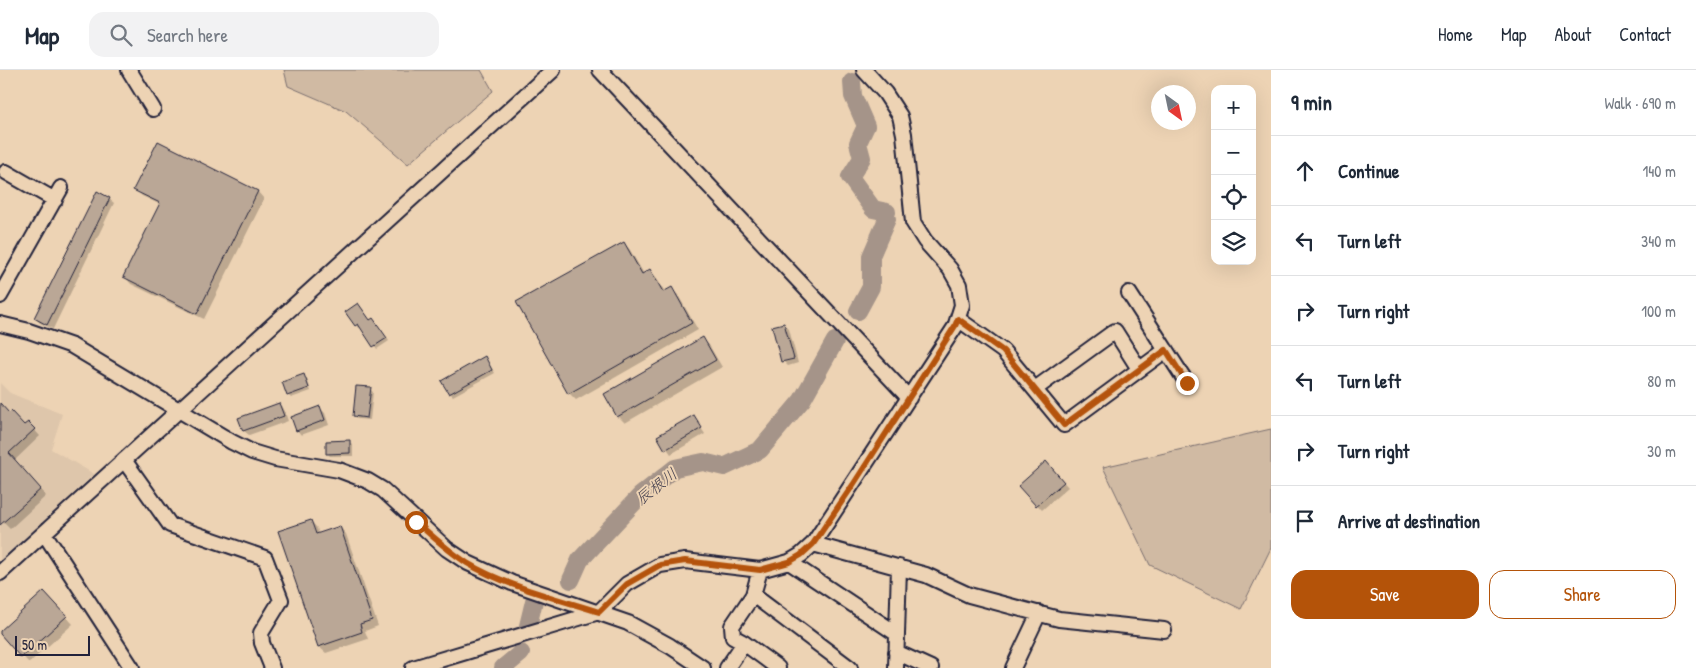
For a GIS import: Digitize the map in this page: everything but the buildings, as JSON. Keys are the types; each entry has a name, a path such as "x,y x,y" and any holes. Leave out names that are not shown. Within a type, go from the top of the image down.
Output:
{"street":[{"path":"129,70 153,109"},
{"path":"0,574 553,70"},
{"path":"600,70 909,398"},
{"path":"413,668 441,664 599,612 627,584 660,565 685,561 760,570 789,562 801,555 813,544 955,326 962,305 959,286 950,269 925,241 913,222 904,134 900,116 871,72"},
{"path":"0,296 58,194 6,172"},
{"path":"1130,293 1187,383"},
{"path":"958,319 1003,351 1064,425 1166,350"},
{"path":"0,324 29,331 72,346 232,442 252,452 275,459 340,470 368,481 383,490 447,549 468,563 512,583 628,623 670,646 703,668"},
{"path":"1035,390 1115,331 1140,370"},
{"path":"124,460 170,525 265,558 280,600 260,633 272,668"},
{"path":"44,533 132,668"},
{"path":"813,544 926,575 969,595 1059,620 1164,630"},
{"path":"789,562 897,634"},
{"path":"896,668 899,567"},
{"path":"760,570 753,595 732,626 733,637 778,668"},
{"path":"753,595 850,668"},
{"path":"1012,668 1038,613"},
{"path":"727,668 744,643"},
{"path":"896,652 931,668"}],"shaded area":[{"path":"284,70 481,70 493,91 408,164 346,111 288,86"},
{"path":"0,383 10,393 62,414 51,449 94,474 0,562"},
{"path":"1271,429 1271,548 1241,609 1150,565 1103,467"}],"waterway":[{"name":"辰根川","path":"852,82 853,96 866,126 858,143 862,158 850,177 873,209 887,212"},
{"name":"辰根川","path":"858,311 871,287 871,256 887,219"},
{"name":"辰根川","path":"571,580 580,560 641,495 675,468 703,462 724,467 760,450 802,400 835,341"},
{"name":"辰根川","path":"527,630 534,601"},
{"name":"辰根川","path":"503,668 521,653"}],"route":[{"path":"416,522 447,549 489,574 599,612 627,584 660,565 685,561 760,570 789,562 801,555 813,544 853,485 958,319 1003,351 1064,425 1166,350 1187,383"}]}
